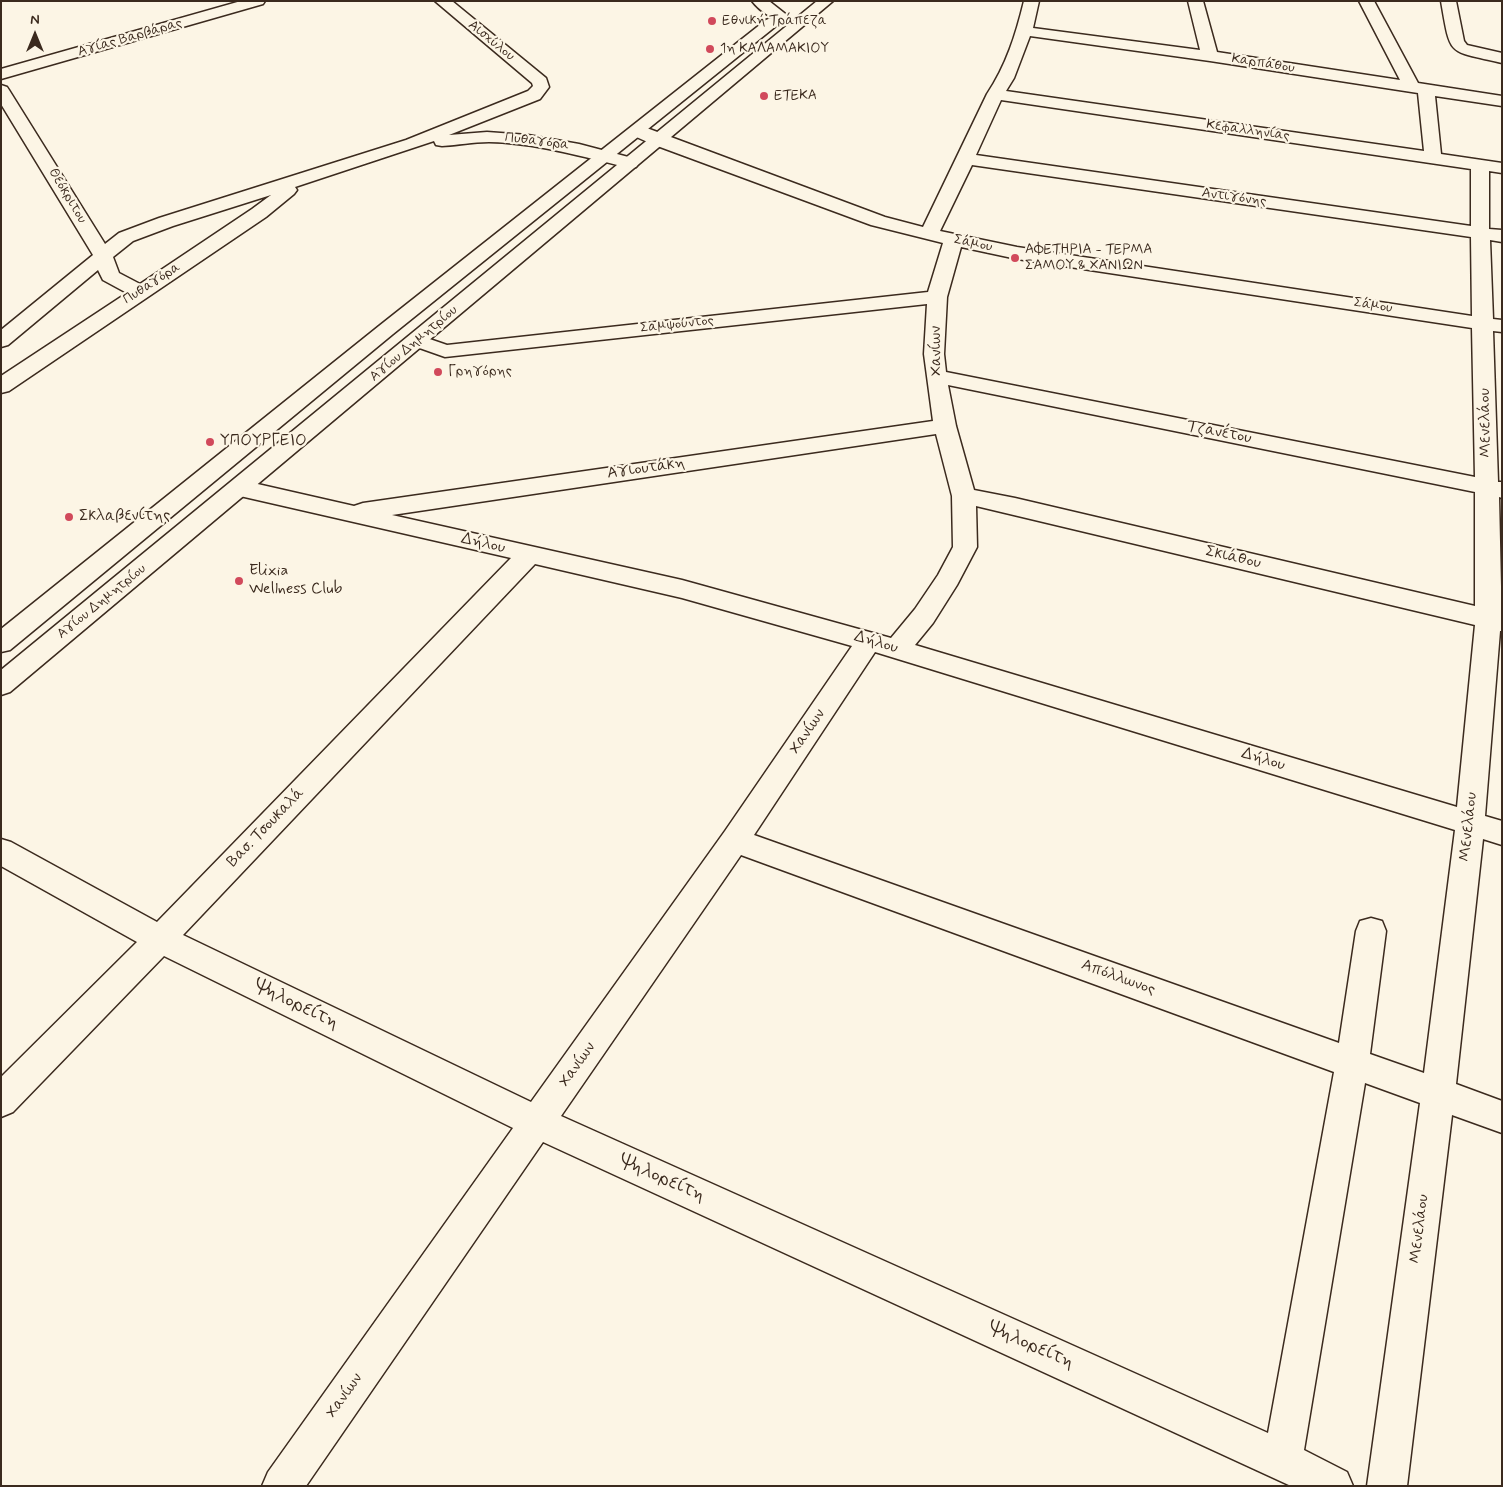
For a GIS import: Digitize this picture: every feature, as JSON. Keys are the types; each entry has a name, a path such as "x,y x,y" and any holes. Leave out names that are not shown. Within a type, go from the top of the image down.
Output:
{"street":[{"name":"Αγίας Βαρβάρας","path":"1,74 258,1"},
{"name":"Αισχύλου","path":"442,1 540,81"},
{"name":"Αγίου Δημητρίου","path":"1,643 386,330 638,131 786,11 758,1"},
{"name":"Αγίου Δημητρίου","path":"1,684 418,341 630,162 826,1"},
{"path":"929,234 995,94 1006,78 1024,31 1032,1"},
{"path":"1195,1 1210,56"},
{"path":"1366,1 1420,88 1433,158"},
{"path":"1448,1 1456,42 1462,49 1502,58"},
{"name":"Καρπάθου","path":"1024,31 1210,56 1502,101"},
{"name":"Πυθαγόρα","path":"1,341 126,237 166,222 412,144 534,95 541,87 540,81"},
{"name":"Θεόκριτου","path":"1,90 103,256 110,276 140,292"},
{"name":"Κεφαλληνίας","path":"995,94 1491,166"},
{"name":"Σάμου","path":"638,131 878,221 953,240 1017,253 1493,324"},
{"name":"Πυθαγόρα","path":"412,144 492,137 559,144 630,162"},
{"name":"Αντιγόνης","path":"966,159 1491,235"},
{"name":"Μενελάου","path":"1387,1486 1438,1094 1495,621 1491,166"},
{"name":"Πυθαγόρα","path":"1,386 259,214 301,180"},
{"name":"Χανίων","path":"897,649 924,616 948,579 965,547 964,496 945,426 934,354 937,297 953,240"},
{"name":"Σαμψούντος","path":"418,341 445,351 937,297"},
{"name":"Τζανέτου","path":"936,376 1495,488"},
{"name":"Αγιουτάκη","path":"346,513 945,426"},
{"name":"Δήλου","path":"240,488 682,589 897,649 1502,833"},
{"name":"Σκιάθου","path":"964,496 1495,621"},
{"name":"Βασ. Τσουκαλά","path":"1,1101 160,939 530,554"},
{"name":"Χανίων","path":"282,1486 734,840 869,641"},
{"name":"Απόλλωνος","path":"734,840 1502,1117"},
{"name":"Ψηλορείτη","path":"1,851 160,939 538,1122 1283,1460 1333,1486"},
{"path":"1283,1460 1352,1063 1371,931"}],"place":[{"name":"Εθνική Τράπεζα","path":"712,21"},
{"name":"1η ΚΑΛΑΜΑΚΙΟΥ","path":"710,49"},
{"name":"ΕΤΕΚΑ","path":"764,96"},
{"name":"ΑΦΕΤΗΡΙΑ - ΤΕΡΜΑ ΣΑΜΟΥ & ΧΑΝΙΩΝ","path":"1015,258"},
{"name":"Γρηγόρης","path":"438,372"},
{"name":"ΥΠΟΥΡΓΕΙΟ","path":"210,442"},
{"name":"Σκλαβενίτης","path":"69,517"},
{"name":"Elixia Wellness Club","path":"239,581"}]}
